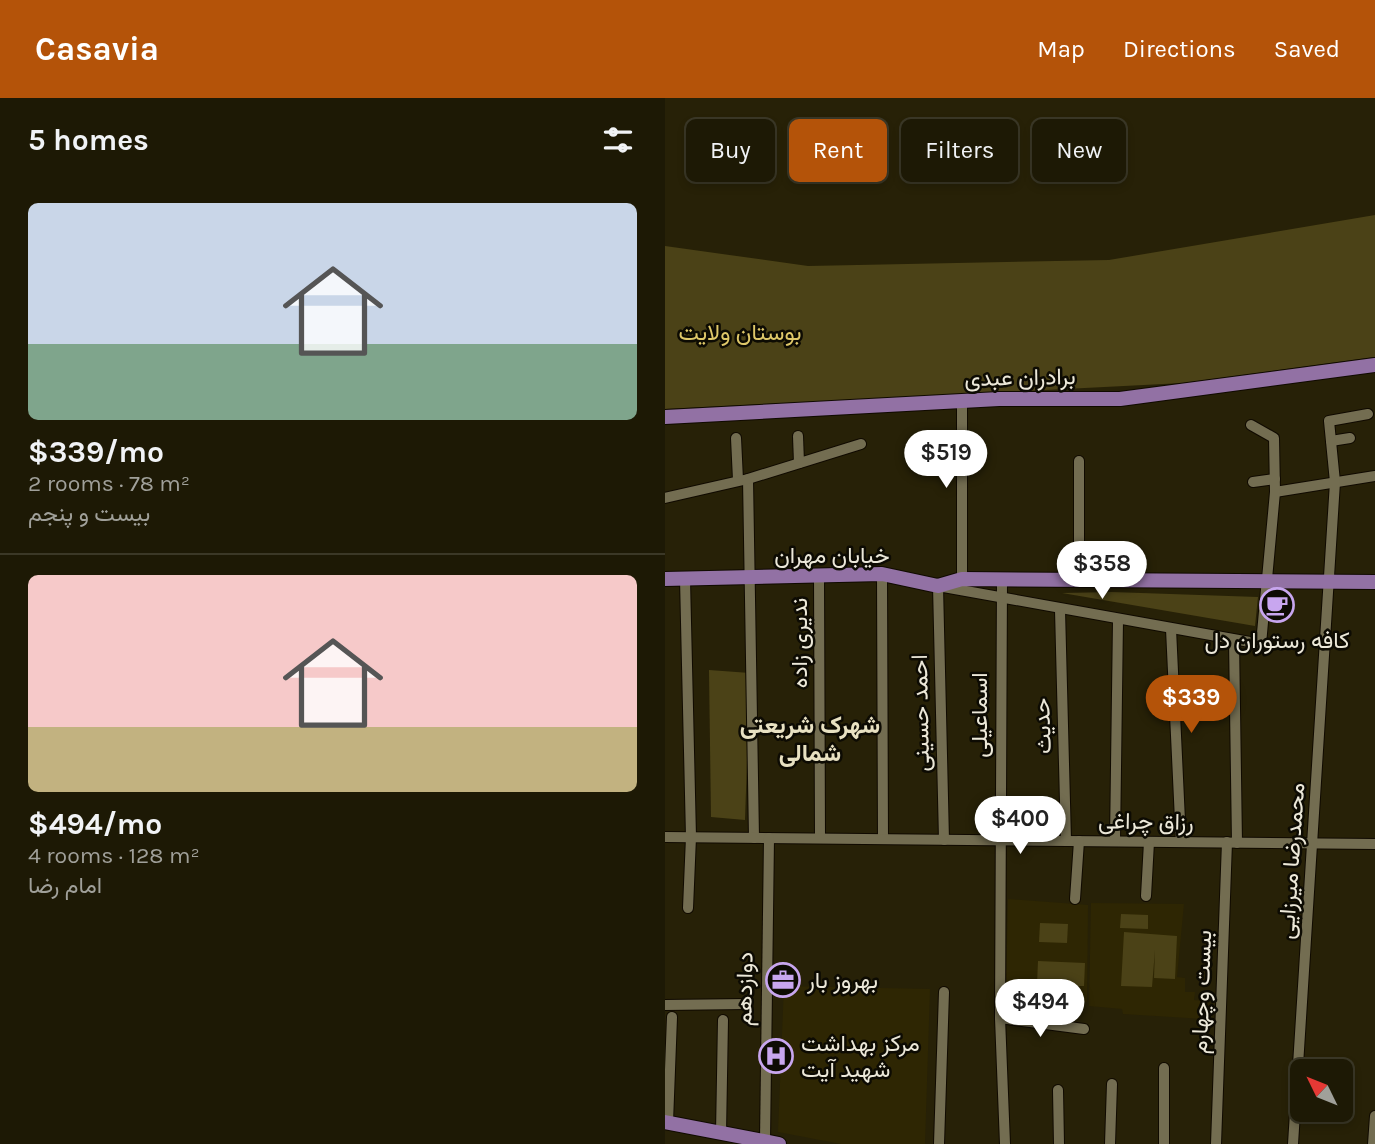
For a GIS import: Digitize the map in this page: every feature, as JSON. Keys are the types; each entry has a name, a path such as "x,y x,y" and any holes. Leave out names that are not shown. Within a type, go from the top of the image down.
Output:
{"main road":[{"name":"برادران عبدی","path":"665,417 962,401 1120,399 1375,365"},
{"name":"خیابان مهران","path":"665,579 819,574 882,575 938,586 963,579 1375,582"},
{"path":"667,1122 772,1143"}],"street":[{"path":"962,401 963,579"},
{"path":"1350,438 1331,442 1329,421 1368,414"},
{"path":"938,586 1261,644 1275,492 1274,438 1251,425"},
{"path":"798,436 799,463"},
{"path":"736,438 743,480 752,578 754,838"},
{"name":"محمدرضا میرزایی","path":"1293,1144 1335,482 1331,442"},
{"path":"665,498 743,480 861,444"},
{"path":"1079,461 1079,581"},
{"path":"1275,492 1375,476"},
{"path":"1253,482 1275,479"},
{"name":"ندیری زاده","path":"819,574 820,838"},
{"path":"882,575 883,839"},
{"path":"685,579 691,837 688,908"},
{"name":"اسماعیلی","path":"1002,580 1000,1018 1005,1144"},
{"name":"احمد حسینی","path":"938,586 944,839"},
{"name":"حدیث","path":"1060,610 1066,841"},
{"path":"1115,841 1118,620"},
{"path":"1171,629 1181,842"},
{"name":"بیست وچهارم","path":"1216,1144 1232,843 1234,640"},
{"name":"رزاق چراغی","path":"665,837 1375,844"},
{"name":"دوازدهم","path":"769,838 772,1143"},
{"path":"1075,899 1079,841"},
{"path":"1146,896 1149,842"},
{"path":"939,1144 944,992"},
{"path":"665,1005 746,1004"},
{"path":"667,1122 672,1017"},
{"path":"1000,1018 1084,1029"},
{"path":"722,1133 723,1020"},
{"path":"1164,1068 1164,1144"},
{"path":"1110,1144 1112,1084"},
{"path":"1058,1090 1059,1144"},
{"path":"1373,1144 1375,1116"}],"shaded area":[{"path":"1008,899 1088,905 1087,1002 1006,993"},
{"path":"1091,903 1184,904 1177,977 1185,978 1185,992 1195,992 1194,1000 1205,1001 1204,1019 1123,1014 1122,1009 1089,1006"},
{"path":"784,986 930,989 925,1144 841,1144 778,1132"}],"green space":[{"name":"بوستان ولایت","path":"1375,215 1375,357 1183,383 665,409 665,246 808,266 1109,260"},
{"path":"1062,593 1258,597 1255,626"},
{"path":"709,670 750,673 745,820 711,817"},
{"path":"1121,914 1148,915 1148,929 1120,928"},
{"path":"1040,923 1068,924 1067,943 1039,942"},
{"path":"1124,932 1177,936 1175,979 1154,978 1155,950 1152,987 1121,986"},
{"path":"1038,961 1085,963 1084,986 1071,986 1070,998 1044,996 1045,985 1037,984"}],"place":[{"name":"کافه رستوران دل","path":"1277,605"},
{"name":"بهروز بار","path":"783,980"},
{"name":"مرکز بهداشت شهید آیت","path":"776,1056"}],"district":[{"name":"شهرک شریعتی شمالی","path":"810,739"}]}
